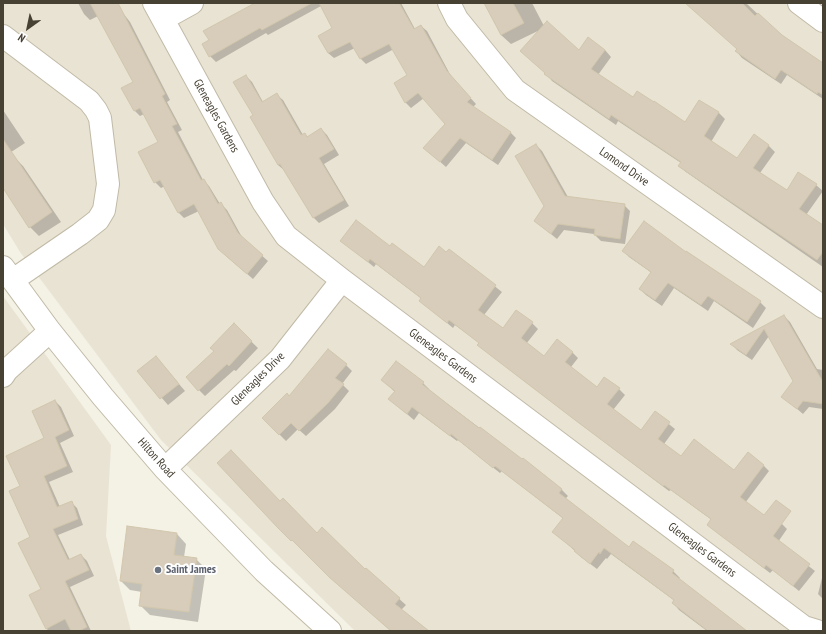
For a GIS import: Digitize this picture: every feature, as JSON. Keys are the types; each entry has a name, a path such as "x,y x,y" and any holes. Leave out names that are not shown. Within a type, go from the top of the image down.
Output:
{"street":[{"path":"158,11 192,3"},
{"name":"Lomond Drive","path":"449,3 457,19 515,90 823,307"},
{"path":"799,3 823,21"},
{"name":"Gleneagles Gardens","path":"158,11 263,202 286,236 342,280 804,627 816,631"},
{"path":"3,36 89,101 96,110 100,118 108,184 104,210 98,220 80,234 8,274"},
{"name":"Hilton Road","path":"8,274 50,331 103,397 165,469 264,571 330,631"},
{"name":"Gleneagles Drive","path":"165,469 280,359 342,280"},
{"path":"3,376 7,370 50,331"}],"shaded area":[{"path":"3,3 823,3 823,631 355,631 161,440 20,252 3,224"},
{"path":"3,296 111,445 106,536 131,631 3,631"}],"building":[{"path":"90,3 118,3 165,94 162,96 177,124 172,126 201,180 204,179 218,204 221,202 238,233 263,255 247,274 218,249 194,204 178,213 160,180 154,183 138,152 158,142 140,108 134,111 121,88 133,82"},
{"path":"255,3 312,3 262,30 260,28 209,57 202,44 209,40 203,31"},
{"path":"319,3 399,3 414,29 421,25 447,71 471,98 467,102 511,132 492,160 460,138 440,162 423,148 445,124 418,93 405,103 394,83 407,75 389,44 360,59 350,42 328,53 318,36 332,28"},
{"path":"484,3 513,3 524,23 501,35"},
{"path":"685,3 742,3 755,16 758,13 782,35 823,63 823,95 818,92 817,94 781,70 775,79 735,51 737,49"},
{"path":"547,21 579,50 588,37 605,50 591,69 633,97 637,91 685,122 699,100 719,112 704,136 737,158 754,134 769,145 753,168 787,190 798,172 817,184 799,209 823,225 823,252 817,260 678,166 681,162 611,115 609,119 544,74 545,73 520,51"},
{"path":"246,75 262,102 277,93 301,135 305,133 307,137 321,128 334,149 319,158 344,200 313,218 280,164 278,165 250,117 253,115 233,82"},
{"path":"3,139 52,212 29,228 3,188"},
{"path":"536,144 565,196 625,204 620,239 594,235 595,229 558,224 551,234 534,221 544,206 515,156"},
{"path":"356,220 390,246 392,243 424,267 439,246 446,252 449,249 496,285 478,310 503,328 516,310 533,322 521,338 544,356 557,339 573,352 565,362 597,387 604,377 620,388 607,404 641,430 655,411 670,422 658,439 681,456 694,439 734,470 748,452 764,465 740,497 764,515 776,500 791,511 773,536 810,564 793,586 766,565 764,568 707,525 711,519 664,485 663,486 575,420 477,345 479,343 449,320 447,323 419,301 421,298 370,259 368,262 340,241"},
{"path":"644,221 686,252 761,301 747,322 708,296 701,305 668,283 655,300 639,289 651,272 622,251"},
{"path":"784,315 823,382 823,404 803,401 797,409 781,397 793,381 764,329 746,355 730,344"},
{"path":"234,323 252,341 229,366 227,364 198,391 186,377 214,351 210,348"},
{"path":"328,349 347,364 335,378 344,384 328,403 299,431 291,423 279,435 262,418 287,393 289,396"},
{"path":"156,356 179,384 160,399 137,371"},
{"path":"396,361 424,382 422,384 450,406 522,459 523,458 562,489 559,493 629,547 633,541 674,570 672,573 747,631 708,631 672,603 674,600 604,548 590,564 552,532 563,518 495,466 493,468 451,434 450,436 412,407 407,414 388,399 395,391 381,380"},
{"path":"55,400 69,430 55,437 67,466 44,476 57,507 72,501 78,519 53,529 68,560 81,554 89,570 65,581 87,627 79,631 71,631 65,619 46,629 29,595 41,589 18,543 30,537 9,491 20,486 6,456 44,438 32,411"},
{"path":"231,450 280,501 283,498 317,533 322,527 365,569 366,568 400,598 395,604 429,631 391,631 329,577 278,528 217,463"},
{"name":"Saint James","path":"127,526 177,533 174,555 197,558 189,612 139,606 142,584 120,581"}],"place":[{"name":"Saint James","path":"158,570"}]}
